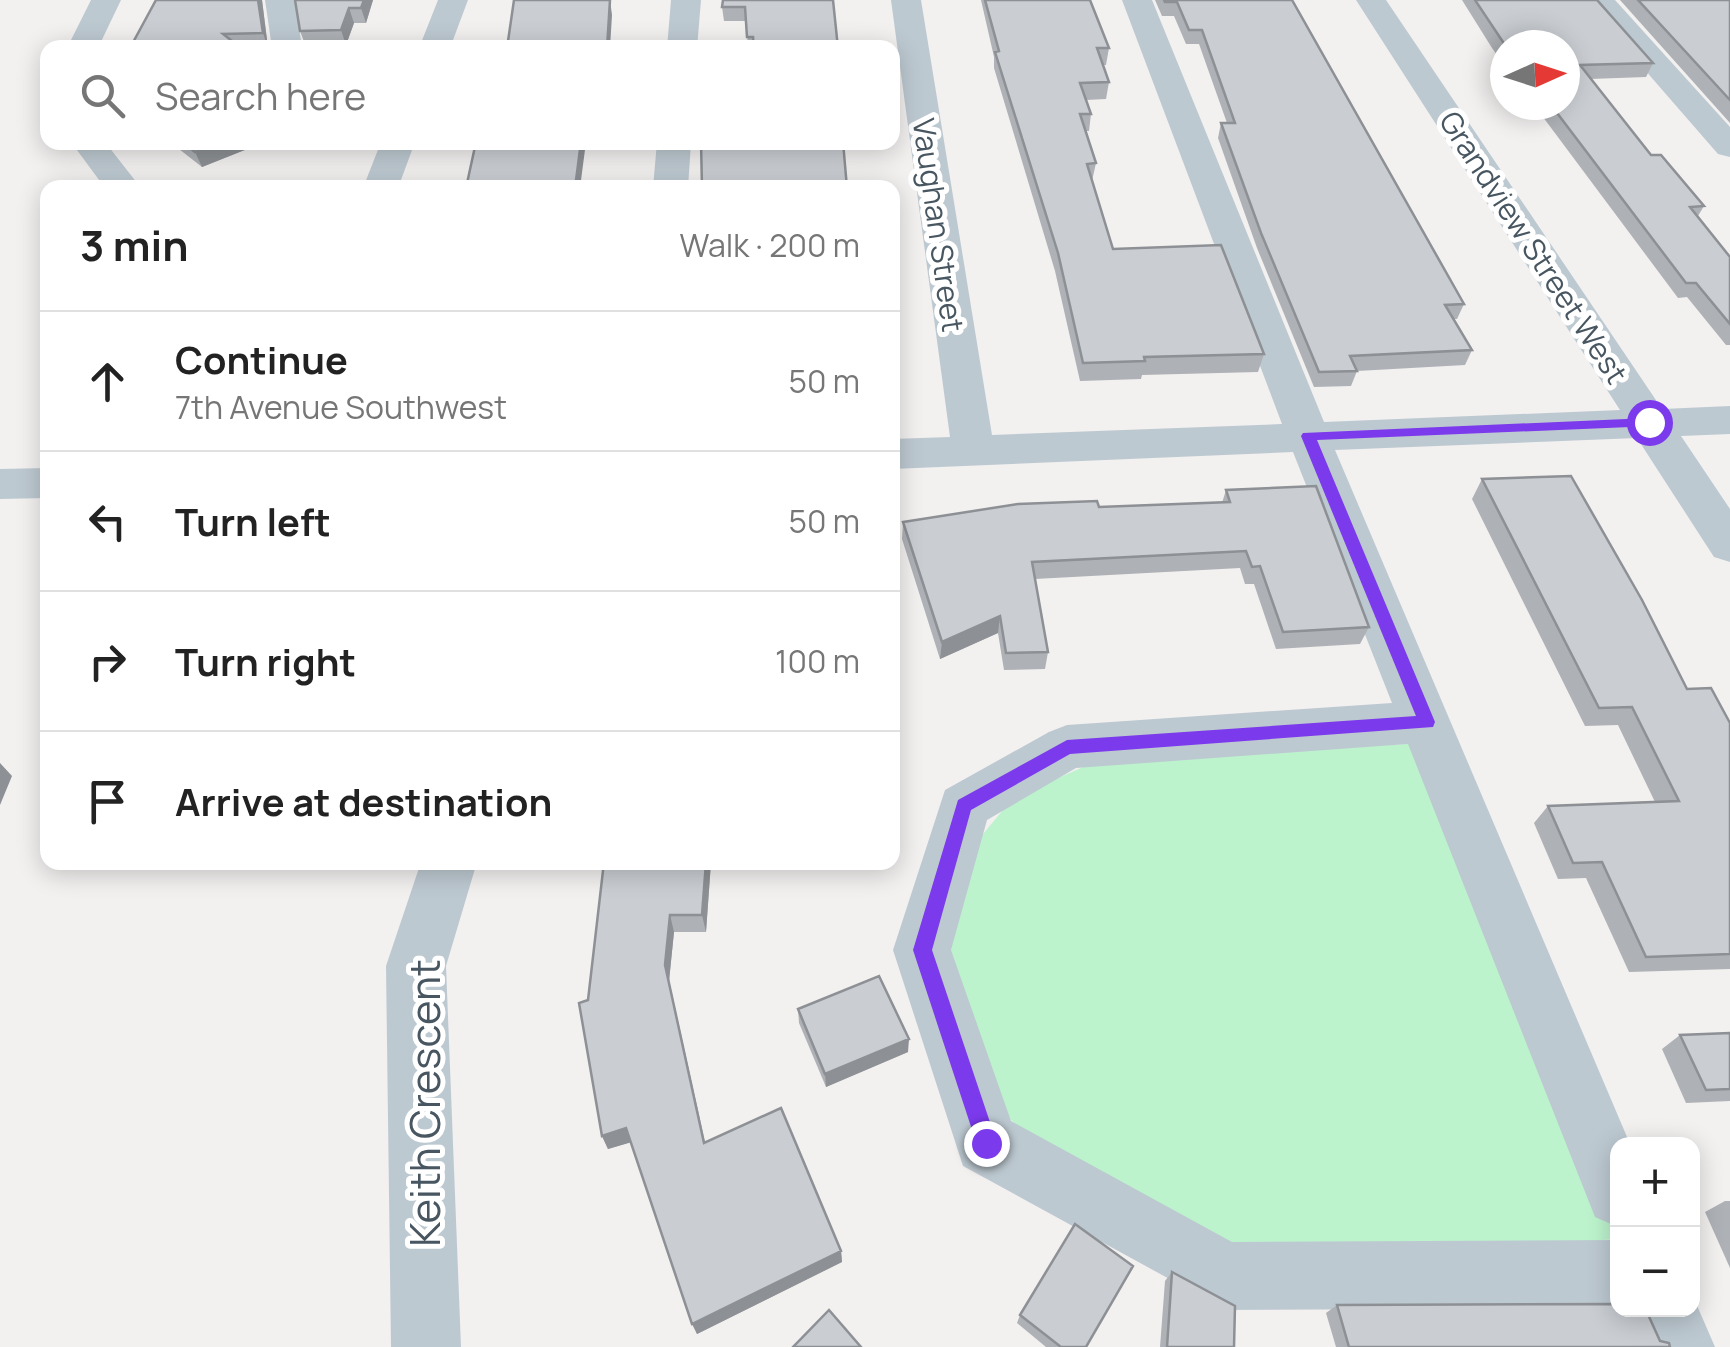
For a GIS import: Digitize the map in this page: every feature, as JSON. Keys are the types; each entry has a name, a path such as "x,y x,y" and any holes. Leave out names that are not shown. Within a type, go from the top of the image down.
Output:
{"street":[{"path":"86,40 106,0"},
{"path":"280,0 286,40"},
{"path":"437,40 453,0"},
{"path":"683,40 686,0"},
{"name":"Vaughan Street","path":"906,0 972,450"},
{"path":"1138,0 1308,436 1610,1174"},
{"name":"Grandview Street West","path":"1372,0 1730,545"},
{"path":"1599,0 1730,146"},
{"path":"93,150 118,180"},
{"path":"382,180 389,150"},
{"path":"671,180 673,150"},
{"path":"900,454 1730,420"},
{"path":"900,438 972,450"},
{"path":"900,474 972,450"},
{"path":"0,484 40,483"},
{"path":"1427,722 1067,747 964,806 922,950 986,1143 1226,1276 1610,1274"},
{"name":"Keith Crescent","path":"426,1347 416,966 446,870"},
{"path":"1667,1317 1680,1347"}],"green space":[{"path":"1423,743 1610,1210 1610,1240 1282,1264 1084,1185 1001,1111 950,976 952,910 968,852 1013,798 1092,763"}],"building":[{"path":"156,0 258,0 263,33 223,34 231,40 134,40"},
{"path":"295,0 364,0 361,8 349,8 341,30 300,31"},
{"path":"514,0 610,0 608,40 508,40"},
{"path":"723,0 833,0 837,40 753,40 747,37 745,7 722,7"},
{"path":"985,0 1090,0 1109,48 1097,48 1109,82 1080,83 1091,114 1080,114 1096,163 1087,164 1113,249 1221,245 1264,354 1083,363 1058,253 995,52 999,51"},
{"path":"1164,0 1292,0 1464,304 1445,305 1472,350 1350,356 1357,371 1319,372 1261,233 1221,123 1235,123 1202,30 1189,30 1177,2"},
{"path":"1475,0 1597,0 1653,63 1580,65 1580,30 1495,30"},
{"path":"1638,0 1730,0 1730,100"},
{"path":"1580,65 1651,155 1661,155 1704,206 1690,207 1730,257 1730,324 1696,283 1686,283 1562,120 1580,120"},
{"path":"474,150 580,150 576,180 468,180"},
{"path":"701,150 844,150 846,180 702,180"},
{"path":"1571,476 1642,600 1687,689 1711,688 1730,723 1730,954 1646,957 1602,862 1573,863 1548,806 1679,801 1632,707 1599,708 1482,479"},
{"path":"1316,486 1369,627 1283,632 1260,566 1252,567 1246,551 1032,562 1048,652 1006,653 1000,616 942,642 903,522 1018,504 1097,501 1099,507 1230,502 1226,490"},
{"path":"603,870 705,870 702,915 670,915 665,965 704,1143 781,1108 841,1251 692,1324 626,1128 602,1136 579,1003 588,1000"},
{"path":"879,976 909,1039 825,1074 798,1009"},
{"path":"1730,1033 1730,1089 1706,1090 1680,1035"},
{"path":"1075,1224 1133,1266 1086,1347 1061,1347 1020,1315"},
{"path":"1172,1272 1235,1306 1234,1347 1167,1347"},
{"path":"1610,1304 1610,1317 1649,1317 1660,1341 1670,1347 1349,1347 1337,1305"},
{"path":"829,1310 861,1347 793,1347"}],"route":[{"path":"986,1143 922,950 964,806 1067,747 1427,722 1308,436 1649,422"}]}
